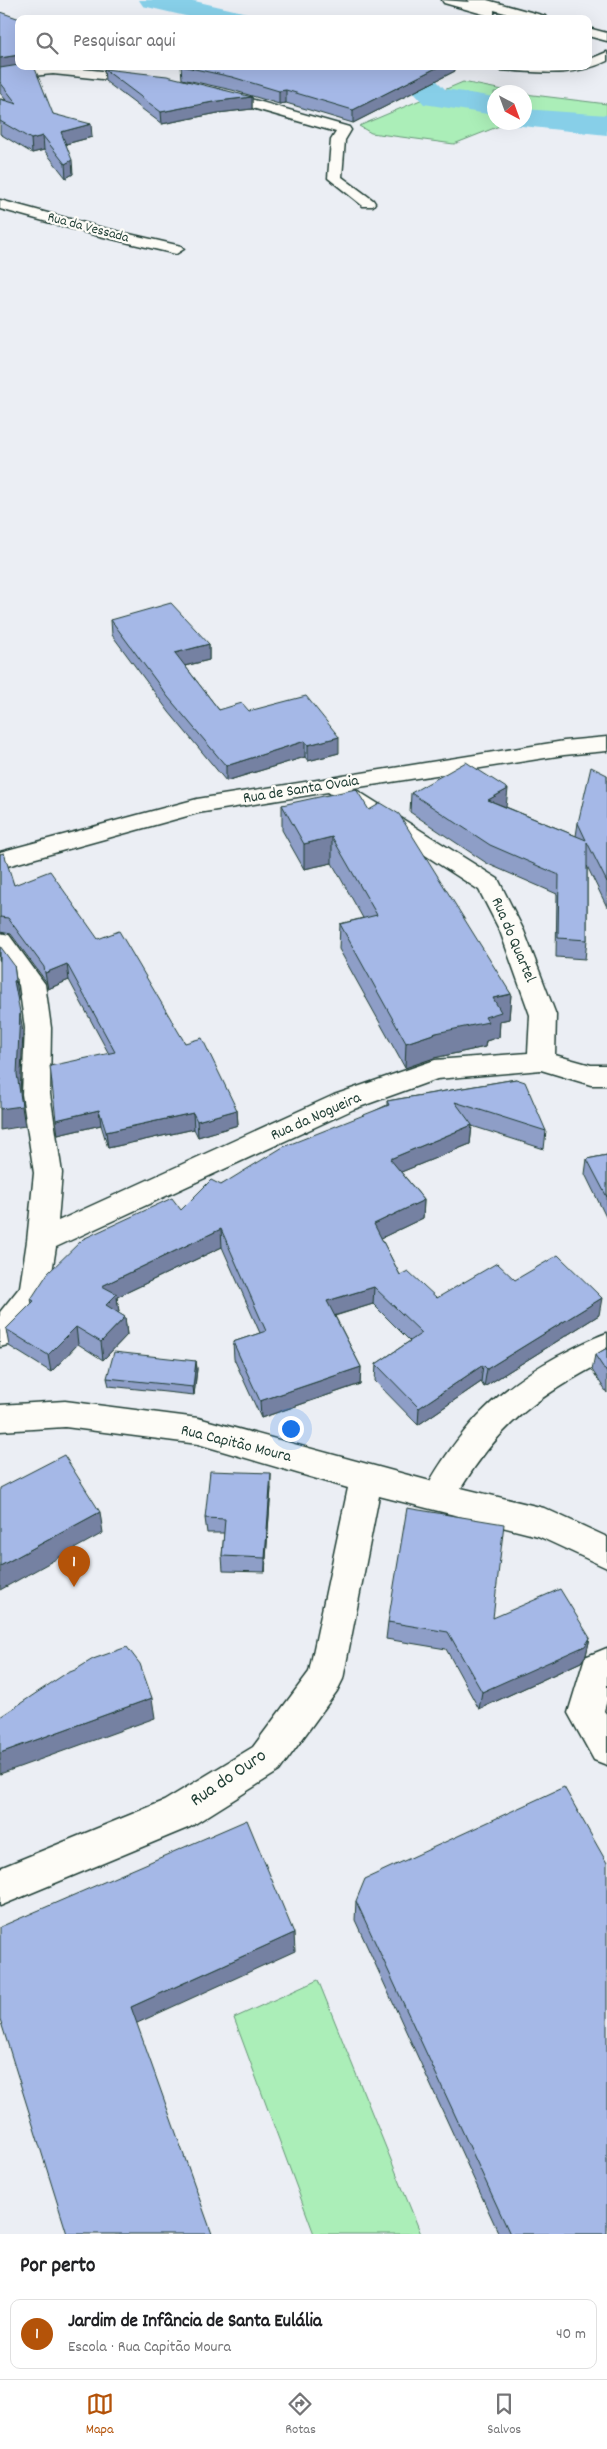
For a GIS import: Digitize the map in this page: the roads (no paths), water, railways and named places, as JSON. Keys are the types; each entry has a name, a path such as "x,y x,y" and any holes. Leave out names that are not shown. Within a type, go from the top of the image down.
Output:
{"street":[{"path":"448,0 501,15"},
{"path":"474,0 527,15"},
{"path":"592,33 607,37"},
{"path":"592,40 607,44"},
{"path":"592,63 607,56"},
{"path":"0,74 57,70 159,81"},
{"path":"202,90 344,130 338,140 335,178 368,203"},
{"name":"Rua da Vessada","path":"0,204 96,231 176,249"},
{"name":"Rua de Santa Ovaia","path":"0,860 197,806 564,748 607,744"},
{"name":"Rua do Quartel","path":"332,785 489,885 512,932 543,1015 541,1061"},
{"path":"0,941 32,984 38,1028 36,1094 48,1173 42,1242 34,1291 0,1335"},
{"name":"Rua da Nogueira","path":"42,1242 344,1102 435,1070 541,1061 591,1075 607,1076"},
{"path":"438,1497 456,1465 480,1433 516,1398 565,1368 607,1346"},
{"name":"Rua Capitão Moura","path":"0,1418 64,1414 198,1431 366,1479 544,1523 607,1553"},
{"name":"Rua do Ouro","path":"0,1887 177,1814 266,1759 325,1679 366,1479"},
{"path":"607,1664 597,1669 586,1713 607,1748"}],"waterway":[{"path":"153,0 219,15"},
{"path":"409,70 435,97 487,105"},
{"path":"532,119 607,125"}],"place":[{"name":"Jardim de Infância de Santa Eulália","path":"74,1587"}]}
